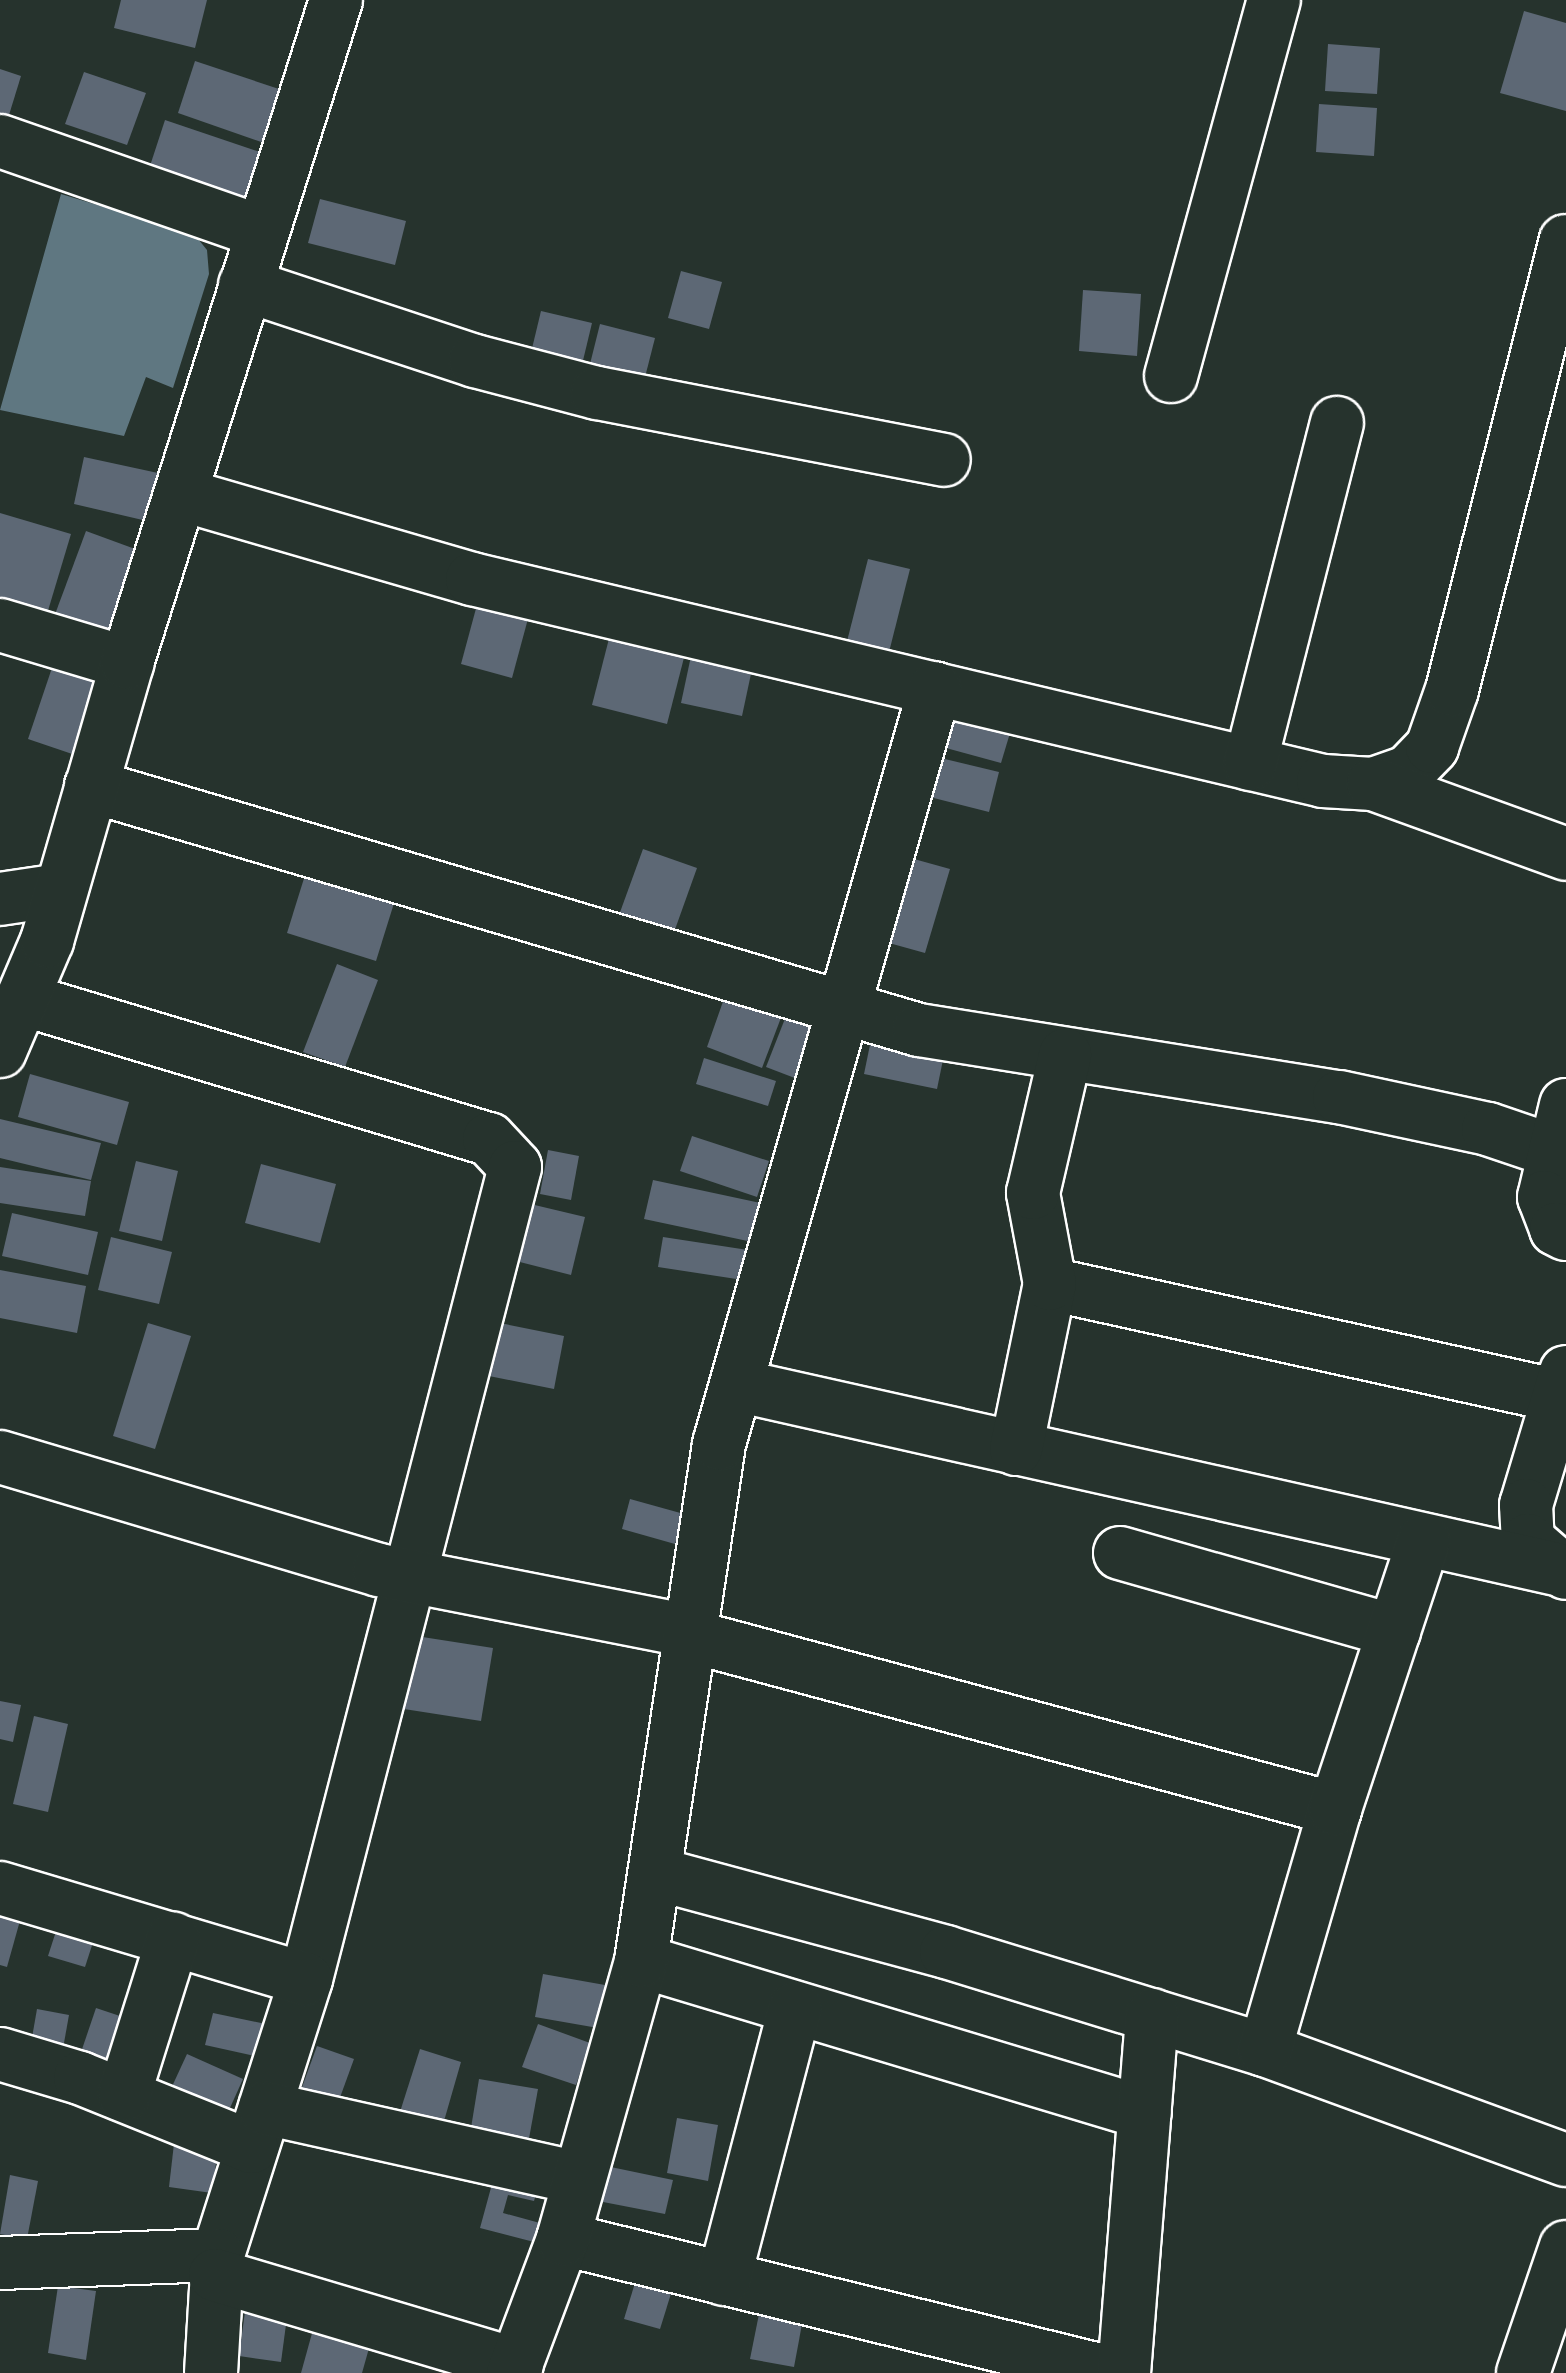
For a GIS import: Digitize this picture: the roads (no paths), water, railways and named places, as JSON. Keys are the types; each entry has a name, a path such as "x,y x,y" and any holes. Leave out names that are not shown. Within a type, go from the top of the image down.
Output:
{"street":[{"path":"0,1051 25,1000 336,0"},
{"path":"1171,376 1274,0"},
{"path":"0,141 261,232"},
{"path":"1374,784 1408,772 1432,747 1559,310 1566,240"},
{"path":"246,285 475,361 597,392 944,460"},
{"path":"1250,764 1337,423"},
{"path":"183,494 472,579 1322,781 1374,784 1566,854"},
{"path":"0,625 127,663"},
{"path":"0,2263 216,2265 515,2369 563,2239 640,1961 657,1874 708,1492 934,688"},
{"path":"90,786 845,1012 1065,1055 1558,1128 1544,1197 1556,1229 1566,1234"},
{"path":"0,899 60,890"},
{"path":"25,1000 504,1149 515,1167 413,1577 306,1979 216,2265 211,2373"},
{"path":"1016,1448 1050,1284 1033,1193 1065,1055"},
{"path":"1050,1284 1562,1384 1526,1505 1528,1540 1561,1571"},
{"path":"740,1386 1561,1571"},
{"path":"0,1457 202,1521 413,1577 690,1634 1335,1808"},
{"path":"1265,2050 1335,1808 1424,1540"},
{"path":"1120,1553 1394,1631"},
{"path":"657,1874 1265,2050 1566,2160"},
{"path":"0,1888 306,1979"},
{"path":"124,2096 173,1939"},
{"path":"640,1961 1145,2113"},
{"path":"724,2279 796,2008"},
{"path":"1124,2373 1152,2015"},
{"path":"0,2054 124,2096 258,2127 577,2178"},
{"path":"563,2239 724,2279 950,2354 1112,2373"},
{"path":"1542,2345 1566,2247"}],"water":[{"path":"61,194 194,234 207,250 209,274 173,388 146,377 124,436 0,410"}]}
